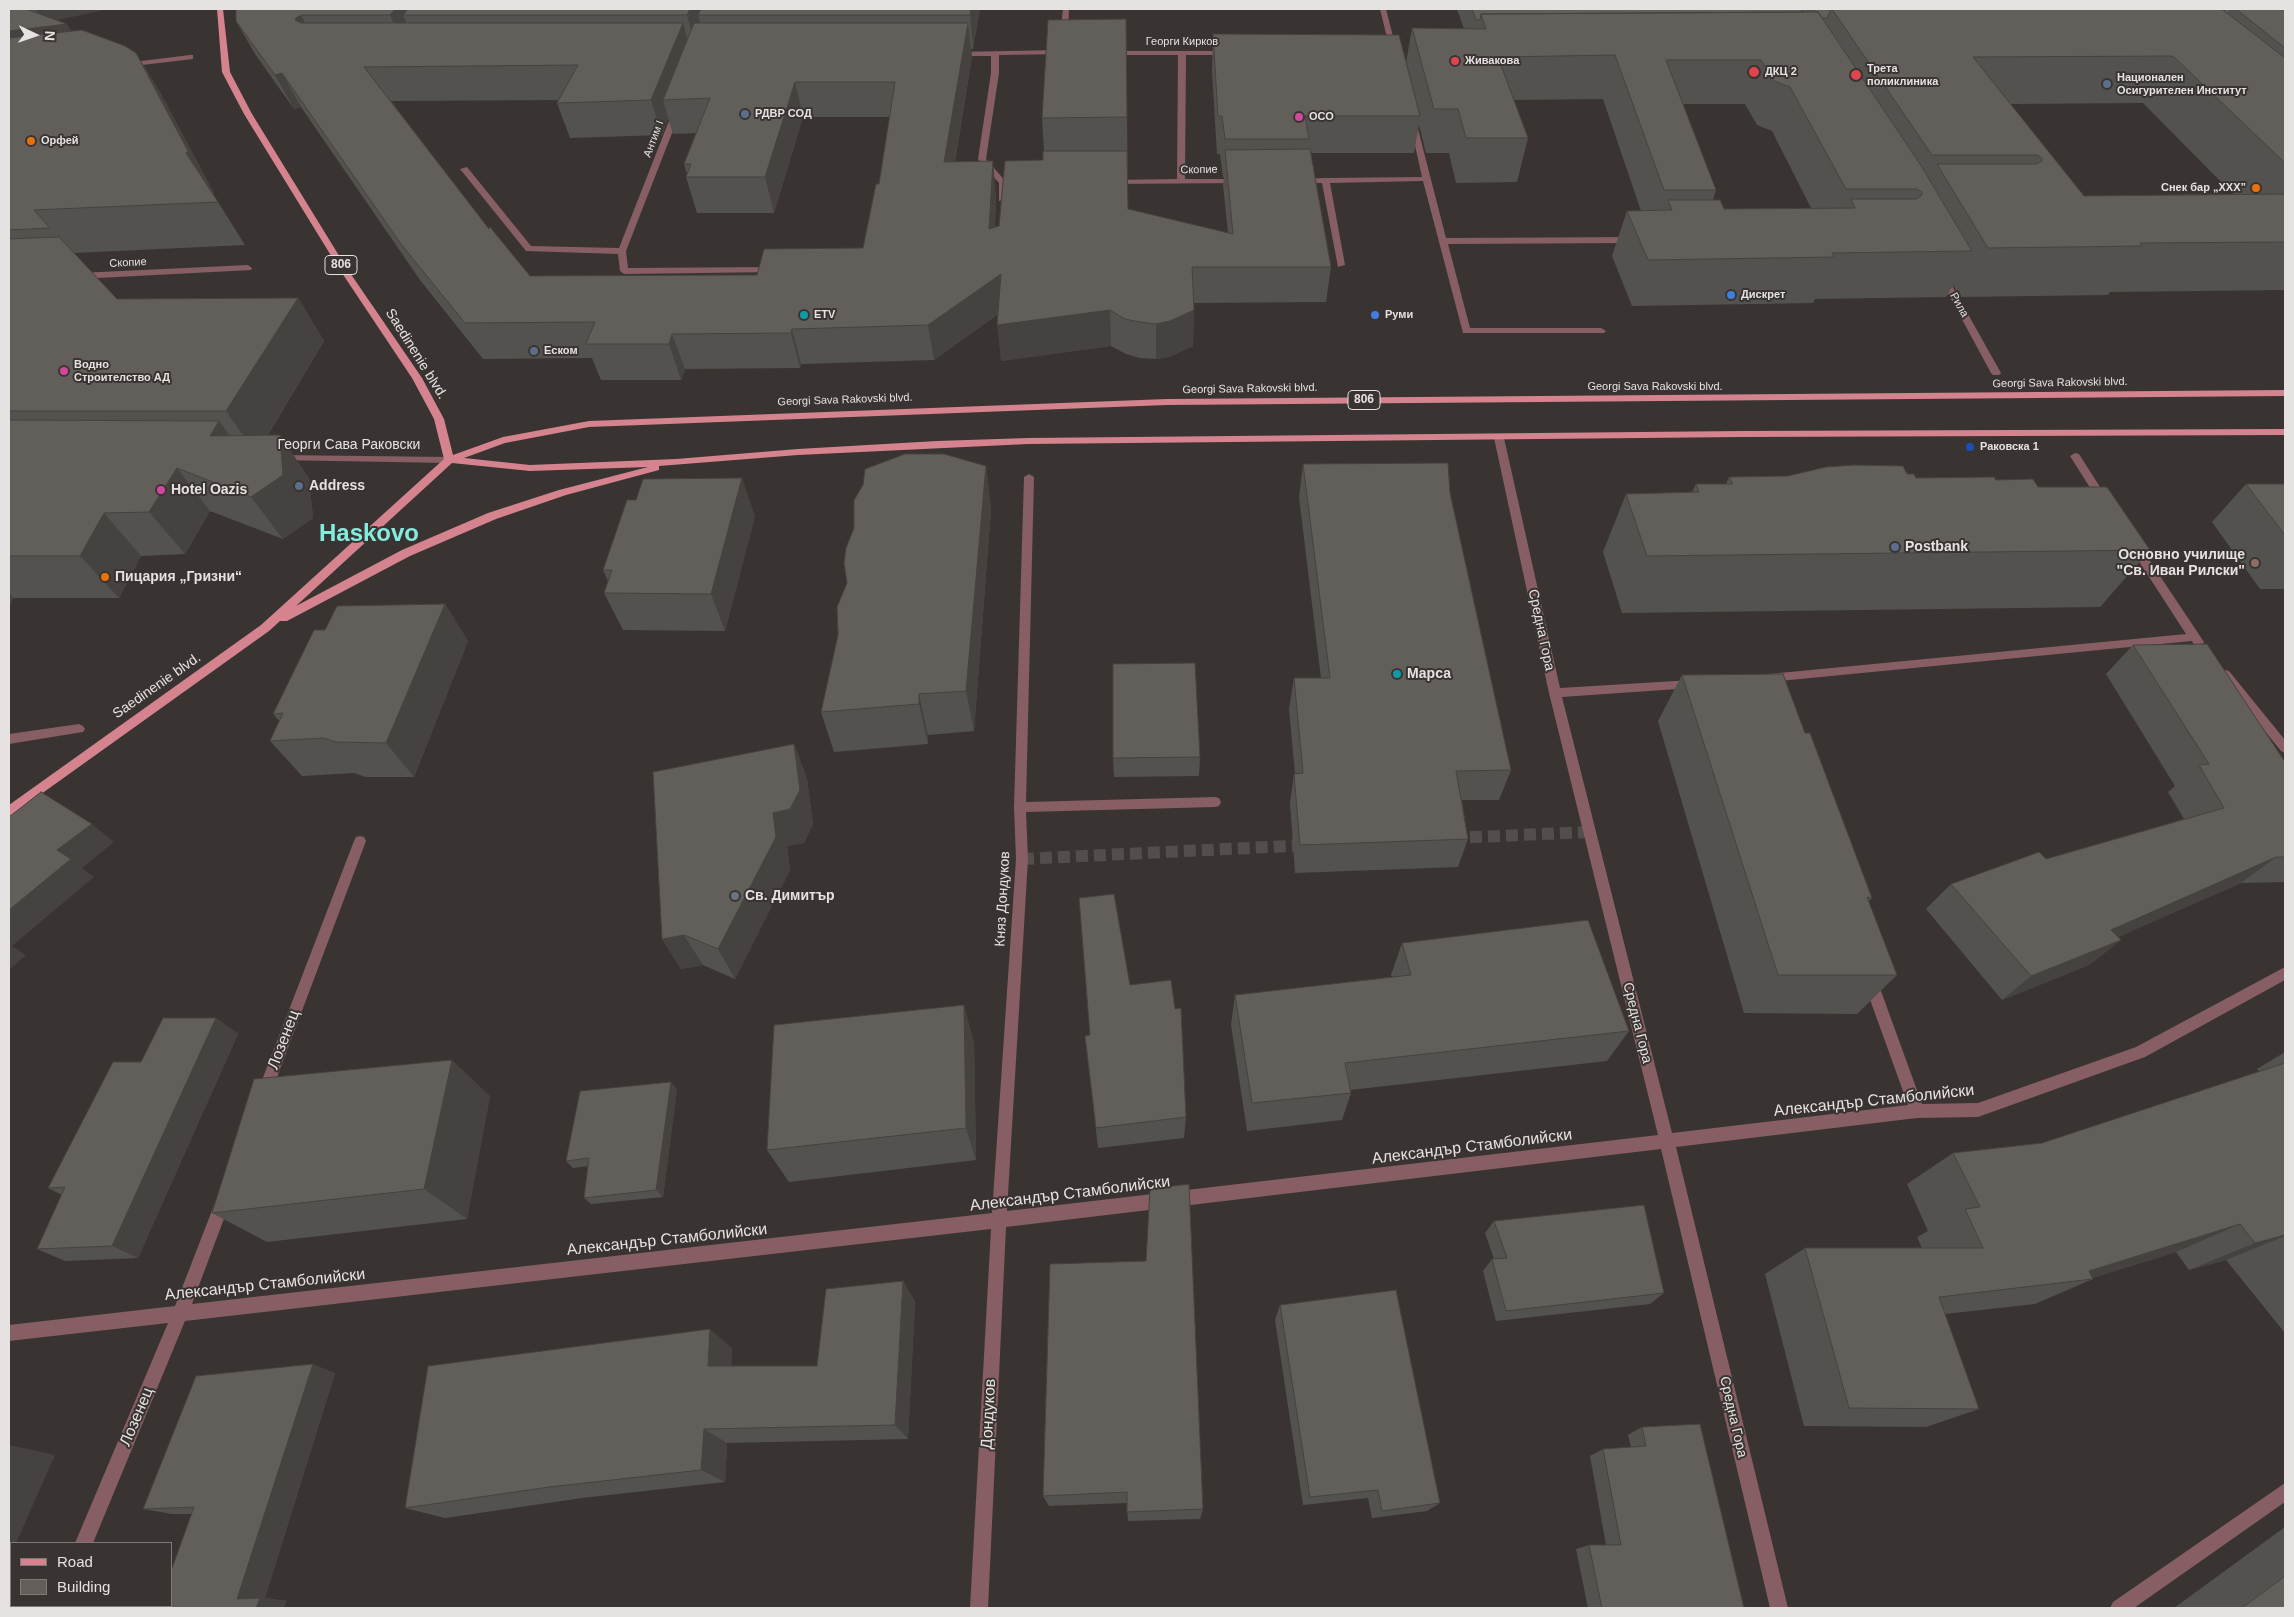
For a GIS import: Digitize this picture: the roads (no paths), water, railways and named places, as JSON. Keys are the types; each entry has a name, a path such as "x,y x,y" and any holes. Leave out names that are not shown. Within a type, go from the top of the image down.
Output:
{"main road":[{"name":"Saedinenie blvd.","path":"9,812 265,628 449,460 439,419 416,378 342,267 248,114 226,72 220,9"},
{"name":"Georgi Sava Rakovski blvd.","path":"449,460 503,440 589,424 866,412 1167,402 1727,400 2285,393"},
{"path":"449,460 530,468 676,462 798,452 937,444 1752,434 2285,432"},
{"path":"265,628 406,553 492,516 564,492 676,462"}],"street":[{"path":"1063,52 1066,9"},
{"path":"1383,9 1397,63"},
{"path":"946,54 1073,52"},
{"path":"996,53 995,73 982,159 1003,183 1001,212"},
{"name":"Георги Кирков","path":"1102,53 1240,53"},
{"path":"1181,182 1182,53"},
{"path":"1385,53 1405,53"},
{"path":"114,66 190,57"},
{"name":"Антим I","path":"622,250 682,99"},
{"path":"1412,121 1466,331 1601,331"},
{"path":"464,169 529,250 622,250 624,271 786,270"},
{"path":"1296,181 1426,179"},
{"path":"1325,180 1341,266"},
{"name":"Скопие","path":"1102,182 1248,181"},
{"path":"1003,183 1013,183"},
{"path":"1442,241 1648,240"},
{"name":"Рила","path":"1936,265 1996,373"},
{"name":"Скопие","path":"68,277 248,268"},
{"name":"Средна Гора","path":"1499,438 1555,693 1667,1142 1779,1608"},
{"path":"2075,456 2112,513"},
{"name":"Георги Сава Раковски","path":"268,458 449,460"},
{"name":"Княз Дондуков","path":"999,1220 1022,859 1020,807 1029,477"},
{"path":"2128,538 2206,652"},
{"path":"1760,682 2194,637"},
{"path":"2219,667 2285,748"},
{"path":"1555,693 1703,683"},
{"path":"9,739 79,729"},
{"path":"1020,807 1215,802"},
{"name":"Лозенец","path":"258,1109 360,841"},
{"path":"1866,970 1917,1112"},
{"name":"Александър Стамболийски","path":"9,1333 999,1220 1917,1112 1978,1110 2140,1052 2285,973"},
{"name":"Лозенец","path":"84,1542 180,1312 230,1183"},
{"name":"Дондуков","path":"978,1608 999,1220"},
{"path":"2119,1608 2285,1492"}],"tunnel":[{"path":"1452,838 1589,832"},
{"path":"1022,859 1309,845"}],"place":[{"name":"Живакова","path":"1455,61"},
{"name":"ДКЦ 2","path":"1754,72"},
{"name":"Трета поликлиника","path":"1856,75"},
{"name":"Национален Осигурителен Институт","path":"2107,84"},
{"name":"РДВР СОД","path":"745,114"},
{"name":"ОСО","path":"1299,117"},
{"name":"Орфей","path":"31,141"},
{"name":"Снек бар „ХХХ”","path":"2256,188"},
{"name":"Дискрет","path":"1731,295"},
{"name":"ETV","path":"804,315"},
{"name":"Руми","path":"1375,315"},
{"name":"Еском","path":"534,351"},
{"name":"Водно Строителство АД","path":"64,371"},
{"name":"Раковска 1","path":"1970,447"},
{"name":"Address","path":"299,486"},
{"name":"Hotel Oazis","path":"161,490"},
{"name":"Postbank","path":"1895,547"},
{"name":"Основно училище \"Св. Иван Рилски\"","path":"2255,563"},
{"name":"Пицария „Гризни“","path":"105,577"},
{"name":"Марса","path":"1397,674"},
{"name":"Св. Димитър","path":"735,896"}],"district":[{"name":"Haskovo","path":"369,534"}]}
